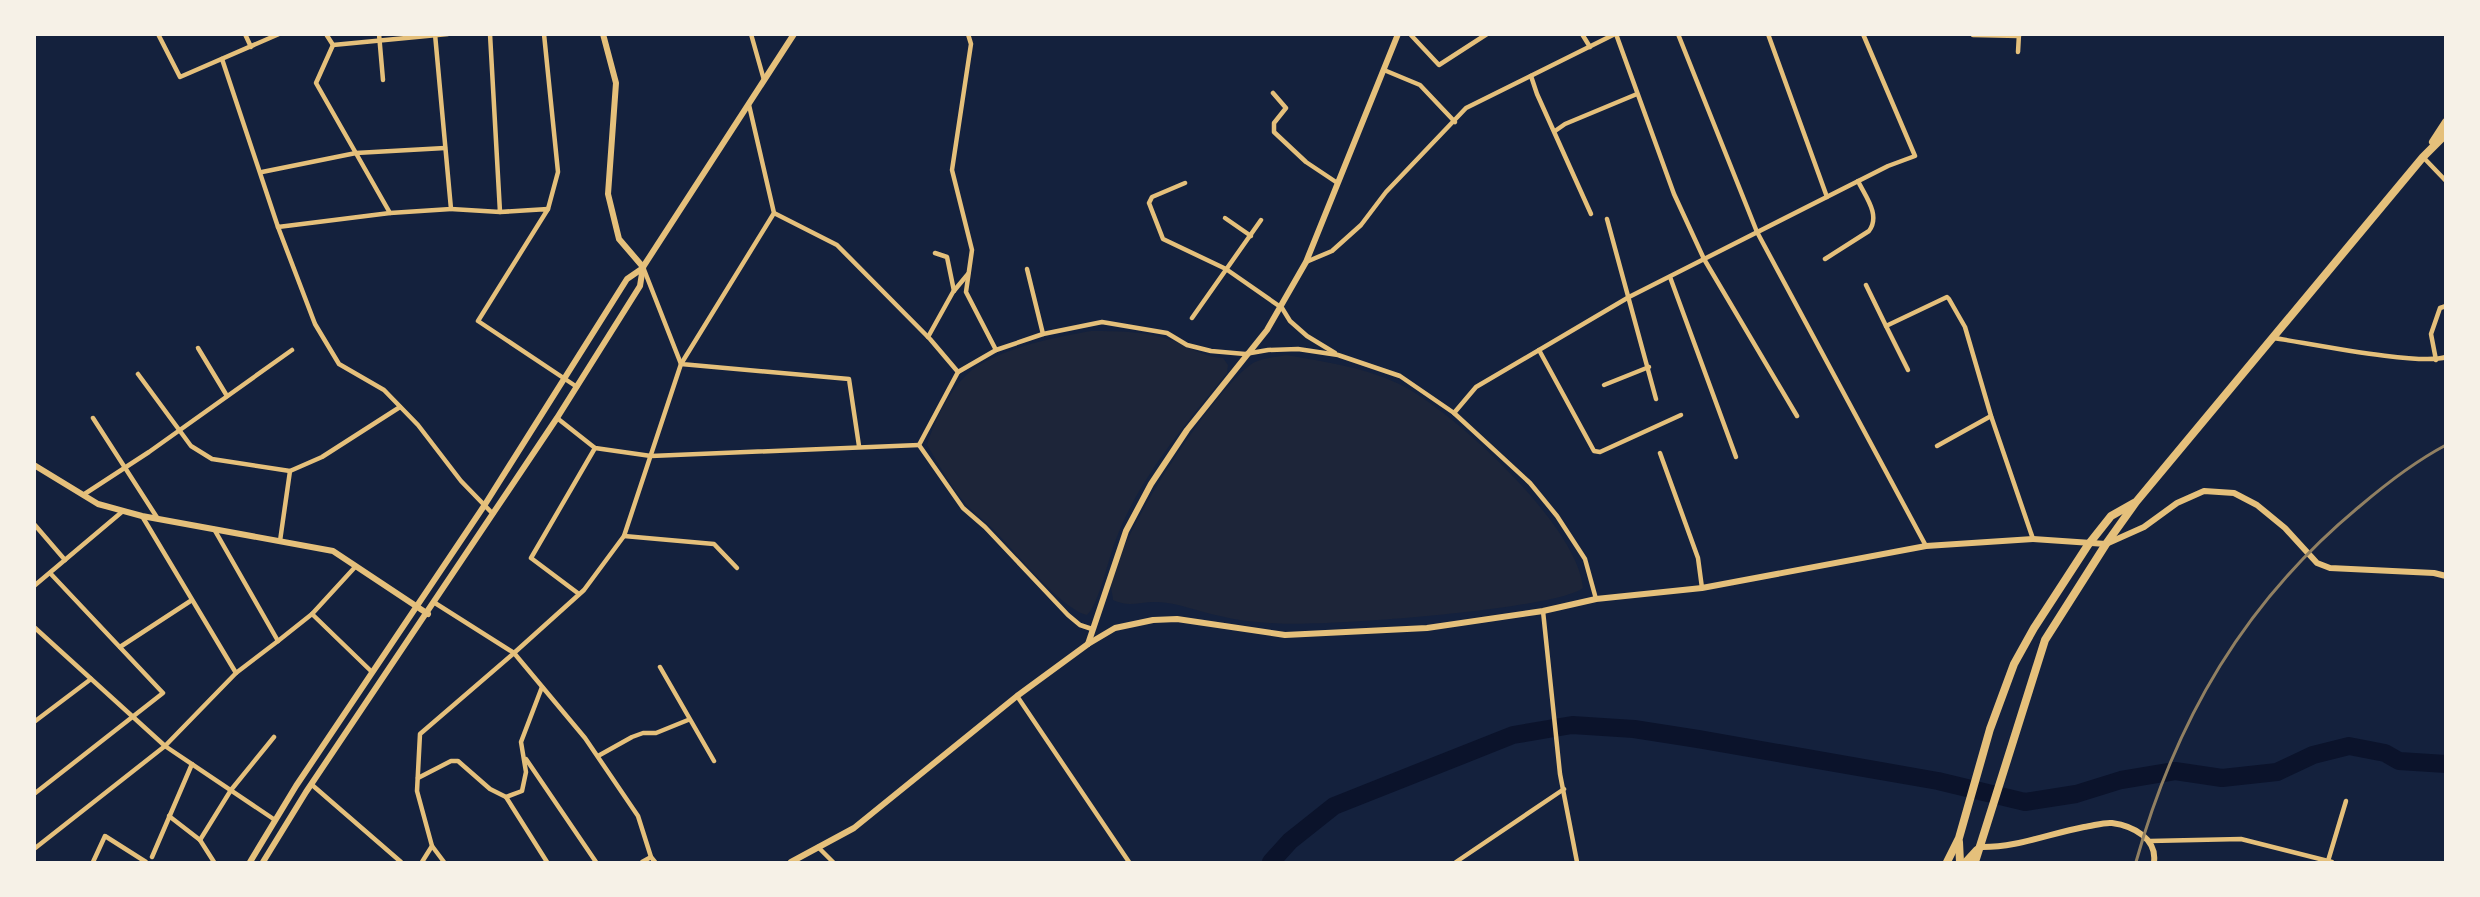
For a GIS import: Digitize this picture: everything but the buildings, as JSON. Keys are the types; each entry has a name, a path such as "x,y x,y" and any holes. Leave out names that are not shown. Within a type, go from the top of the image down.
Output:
{"highway":[{"path":"2423,157 2445,122"},
{"path":"1975,862 2045,640 2106,544 2136,502 2423,157 2445,134"},
{"path":"1947,862 1959,838 1997,706 2014,664 2034,628 2088,544 2111,516 2136,502"},
{"path":"1959,838 1959,862"},
{"path":"1966,862 1979,847"}],"street":[{"path":"158,34 180,77 279,34"},
{"path":"245,34 251,47"},
{"path":"326,34 333,45"},
{"path":"333,45 379,38 448,34"},
{"path":"490,34 500,212"},
{"path":"544,34 558,172 548,209 478,321 577,387"},
{"path":"603,34 616,83 608,194 619,239 644,267 681,364"},
{"path":"751,34 764,80"},
{"path":"263,862 311,784 428,614 558,418 640,286 644,267 794,34"},
{"path":"968,34 971,44 952,170 972,250 966,292 996,350"},
{"path":"1088,644 1126,531 1151,484 1186,430 1245,354 1267,330 1282,308 1306,262 1398,34"},
{"path":"1410,34 1439,65 1487,34"},
{"path":"1582,34 1590,47"},
{"path":"1306,262 1332,251 1361,225 1386,192 1466,108 1616,34 1674,194 1704,259 1797,416"},
{"path":"1678,34 1758,232 1926,546"},
{"path":"1768,34 1827,197"},
{"path":"1454,413 1476,387 1629,297 1858,181 1915,156 1863,34"},
{"path":"435,35 451,209"},
{"path":"1973,35 2019,35 2018,52"},
{"path":"379,38 383,80"},
{"path":"333,45 316,83 390,213"},
{"path":"222,59 262,172 278,227 315,324 326,345 339,364 384,390 418,425 483,506 494,514"},
{"path":"1384,70 1420,85 1455,122"},
{"path":"1531,76 1591,214"},
{"path":"1274,93 1286,108 1274,123 1274,132 1306,162 1336,183"},
{"path":"1555,131 1565,124 1636,94"},
{"path":"444,862 432,846 417,791 420,734 579,594 624,536 681,364 774,213 749,105"},
{"path":"262,172 356,153 445,148"},
{"path":"2423,157 2445,181"},
{"path":"1825,258 1869,231 1873,225 1875,217 1858,181"},
{"path":"1185,183 1152,197 1149,202 1163,239 1226,269 1282,308 1290,321 1306,336 1338,355"},
{"path":"278,227 390,213 451,209 500,212 548,209"},
{"path":"774,213 837,245 928,337 958,372"},
{"path":"1225,218 1251,237"},
{"path":"1607,219 1656,399"},
{"path":"1192,318 1262,220"},
{"path":"935,253 947,257 954,291"},
{"path":"250,862 415,606 483,506 627,279 644,267"},
{"path":"1028,269 1042,334"},
{"path":"928,337 954,291 968,274"},
{"path":"1670,277 1736,457"},
{"path":"1866,285 1908,370"},
{"path":"1886,326 1947,297 1949,299 1965,327 1991,417 2033,539"},
{"path":"2436,360 2431,334 2440,308 2445,306"},
{"path":"919,445 958,372 996,350 1042,334 1102,322 1167,333 1187,345 1211,351 1245,354 1268,350 1298,349 1338,355 1400,376 1454,413 1530,483 1557,516 1585,559 1596,599"},
{"path":"2274,338 2436,360 2445,357"},
{"path":"198,348 227,396"},
{"path":"82,495 126,467 292,350"},
{"path":"1539,350 1594,451 1600,452 1682,415"},
{"path":"681,364 849,379 859,446"},
{"path":"1604,385 1649,368"},
{"path":"138,374 191,446 212,459 290,471 322,457 400,407"},
{"path":"1937,446 1991,417"},
{"path":"93,418 158,519"},
{"path":"558,418 595,448 651,456 919,445"},
{"path":"919,445 963,508 986,527 1068,615 1080,625 1092,629"},
{"path":"579,594 531,558 595,448"},
{"path":"1660,453 1698,558 1702,588"},
{"path":"34,465 98,504 142,516 333,551 428,614"},
{"path":"280,541 290,471"},
{"path":"791,862 854,828 1017,696 1088,644 1115,628 1153,620 1177,619 1285,635 1427,628 1543,611 1596,599 1702,588 1926,546 2033,539 2106,544 2144,527 2176,502 2204,492 2234,493 2257,505 2285,528 2317,563 2330,568 2434,573 2445,576"},
{"path":"34,586 123,511"},
{"path":"142,516 236,673"},
{"path":"34,524 65,560"},
{"path":"214,530 278,641"},
{"path":"624,536 714,544 737,568"},
{"path":"34,849 165,746 236,673 312,614 356,566"},
{"path":"34,794 134,718 163,693 50,573"},
{"path":"120,647 192,600"},
{"path":"435,603 514,653 598,756 638,816 651,857 655,862"},
{"path":"1543,611 1560,774 1577,862"},
{"path":"312,614 372,672"},
{"path":"34,627 165,746 275,820"},
{"path":"660,667 688,720 714,761"},
{"path":"34,722 91,679"},
{"path":"506,797 522,791 526,772 521,742 542,687"},
{"path":"1017,696 1129,862"},
{"path":"598,756 632,737 643,733 656,733 688,720"},
{"path":"200,840 231,790 274,737"},
{"path":"525,757 596,862"},
{"path":"418,778 451,761 458,761 490,789 506,797 547,862"},
{"path":"152,857 192,764"},
{"path":"311,784 401,862"},
{"path":"1456,862 1564,789"},
{"path":"2151,841 2241,839 2330,862 2346,801"},
{"path":"169,816 200,840 214,862"},
{"path":"1979,847 2011,845 2111,822 2139,833 2151,841 2155,851 2154,862"},
{"path":"93,862 105,836 146,862"},
{"path":"422,862 432,846"},
{"path":"818,848 833,862"},
{"path":"642,862 651,857"}],"shaded area":[{"path":"1091,331 1131,332 1161,337 1202,353 1223,358 1228,365 1227,373 1164,453 1136,496 1115,542 1095,601 1087,615 1077,611 1051,591 992,528 968,507 927,445 935,423 952,392 959,382 976,367 1017,348"},
{"path":"1286,355 1347,366 1377,375 1405,387 1428,401 1483,447 1538,505 1561,535 1576,563 1583,588 1563,596 1483,610 1380,620 1294,624 1238,620 1166,603 1130,604 1113,600 1111,586 1116,565 1129,536 1170,465 1194,430 1238,375 1255,362"}],"waterway":[{"path":"1271,862 1290,841 1334,806 1513,735 1572,725 1634,729 1698,739 1938,781 2025,802 2076,794 2121,780 2175,771 2222,778 2277,772 2313,755 2349,746 2385,753 2399,761 2446,764"}],"railway":[{"path":"2136,862 2152,810 2194,712 2220,666 2249,623 2282,582 2319,543 2391,481 2446,445"}]}
